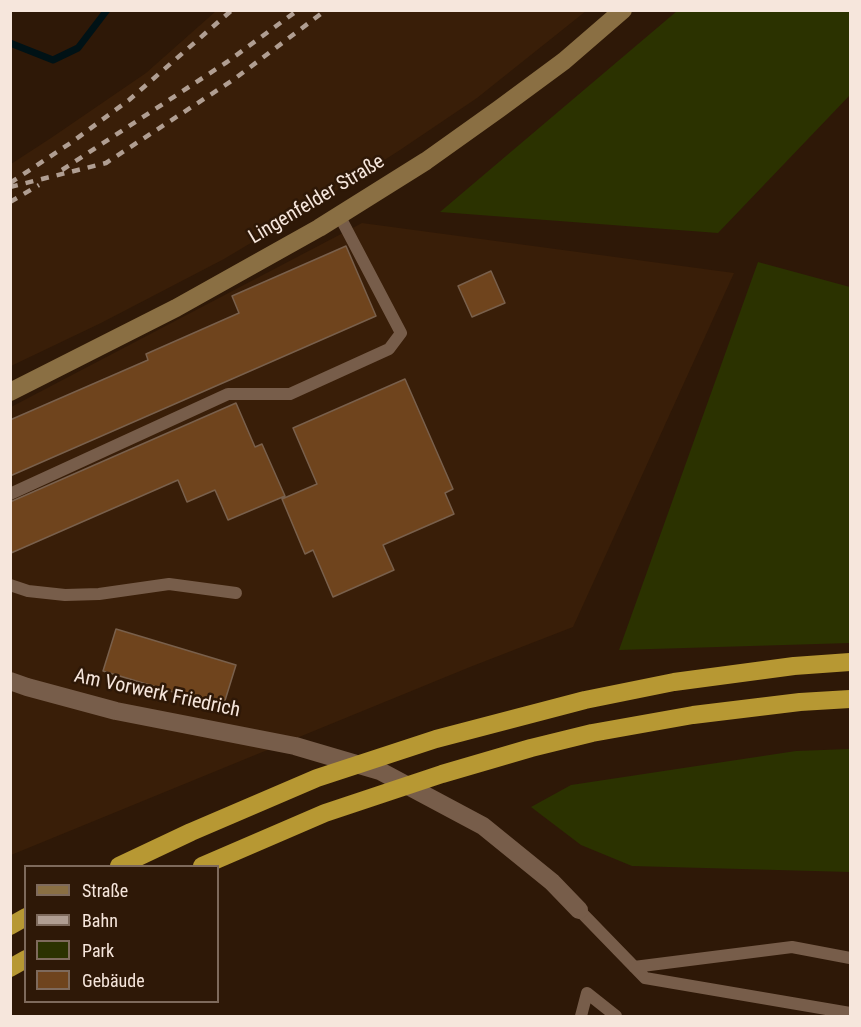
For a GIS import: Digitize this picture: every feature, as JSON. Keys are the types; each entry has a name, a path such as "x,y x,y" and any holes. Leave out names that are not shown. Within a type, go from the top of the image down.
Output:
{"highway":[{"path":"123,865 191,832 317,778 436,739 585,700 674,682 794,666 850,662"},
{"path":"207,865 325,813 442,774 531,748 612,730 693,716 850,699"},
{"path":"10,926 24,918"},
{"path":"10,968 24,960"}],"main road":[{"name":"Lingenfelder Straße","path":"10,392 176,308 319,228 426,161 499,109 564,61 623,10"}],"street":[{"name":"Am Vorwerk Friedrich","path":"10,681 116,711 295,746 380,771 483,826 552,882 579,910"}],"lane":[{"path":"10,494 228,394 290,394 389,349 400,333 339,215"},
{"path":"10,585 28,591 64,595 99,594 170,584 236,593"},
{"path":"579,910 645,978 850,1013"},
{"path":"634,967 792,947 850,958"},
{"path":"581,1017 587,993 616,1017"}],"shaded area":[{"path":"216,11 586,11 477,98 311,207 224,259 101,323 11,366 11,164 146,73"},
{"path":"362,223 734,273 573,627 11,855 11,407"}],"green space":[{"path":"677,11 850,11 850,95 718,233 440,212"},
{"path":"758,262 850,287 850,643 619,650"},
{"path":"850,749 850,872 632,866 581,845 531,807 571,785 796,751"}],"building":[{"path":"346,246 376,316 10,476 10,420 148,360 146,354 239,313 232,296"},
{"path":"491,271 505,303 472,317 458,286"},
{"path":"405,379 453,489 445,493 454,514 383,545 394,570 333,597 313,550 305,554 282,499 317,484 293,428"},
{"path":"236,403 255,447 262,444 285,496 228,520 215,490 187,502 178,480 11,553 10,502"},
{"path":"116,629 236,665 223,707 103,671"}],"waterway":[{"path":"10,43 53,60 78,48 107,10"}],"railway":[{"path":"10,183 72,142 129,100 232,10"},
{"path":"62,170 227,62 298,10"},
{"path":"10,187 106,163 233,80 326,10"},
{"path":"10,202 39,185"}]}
